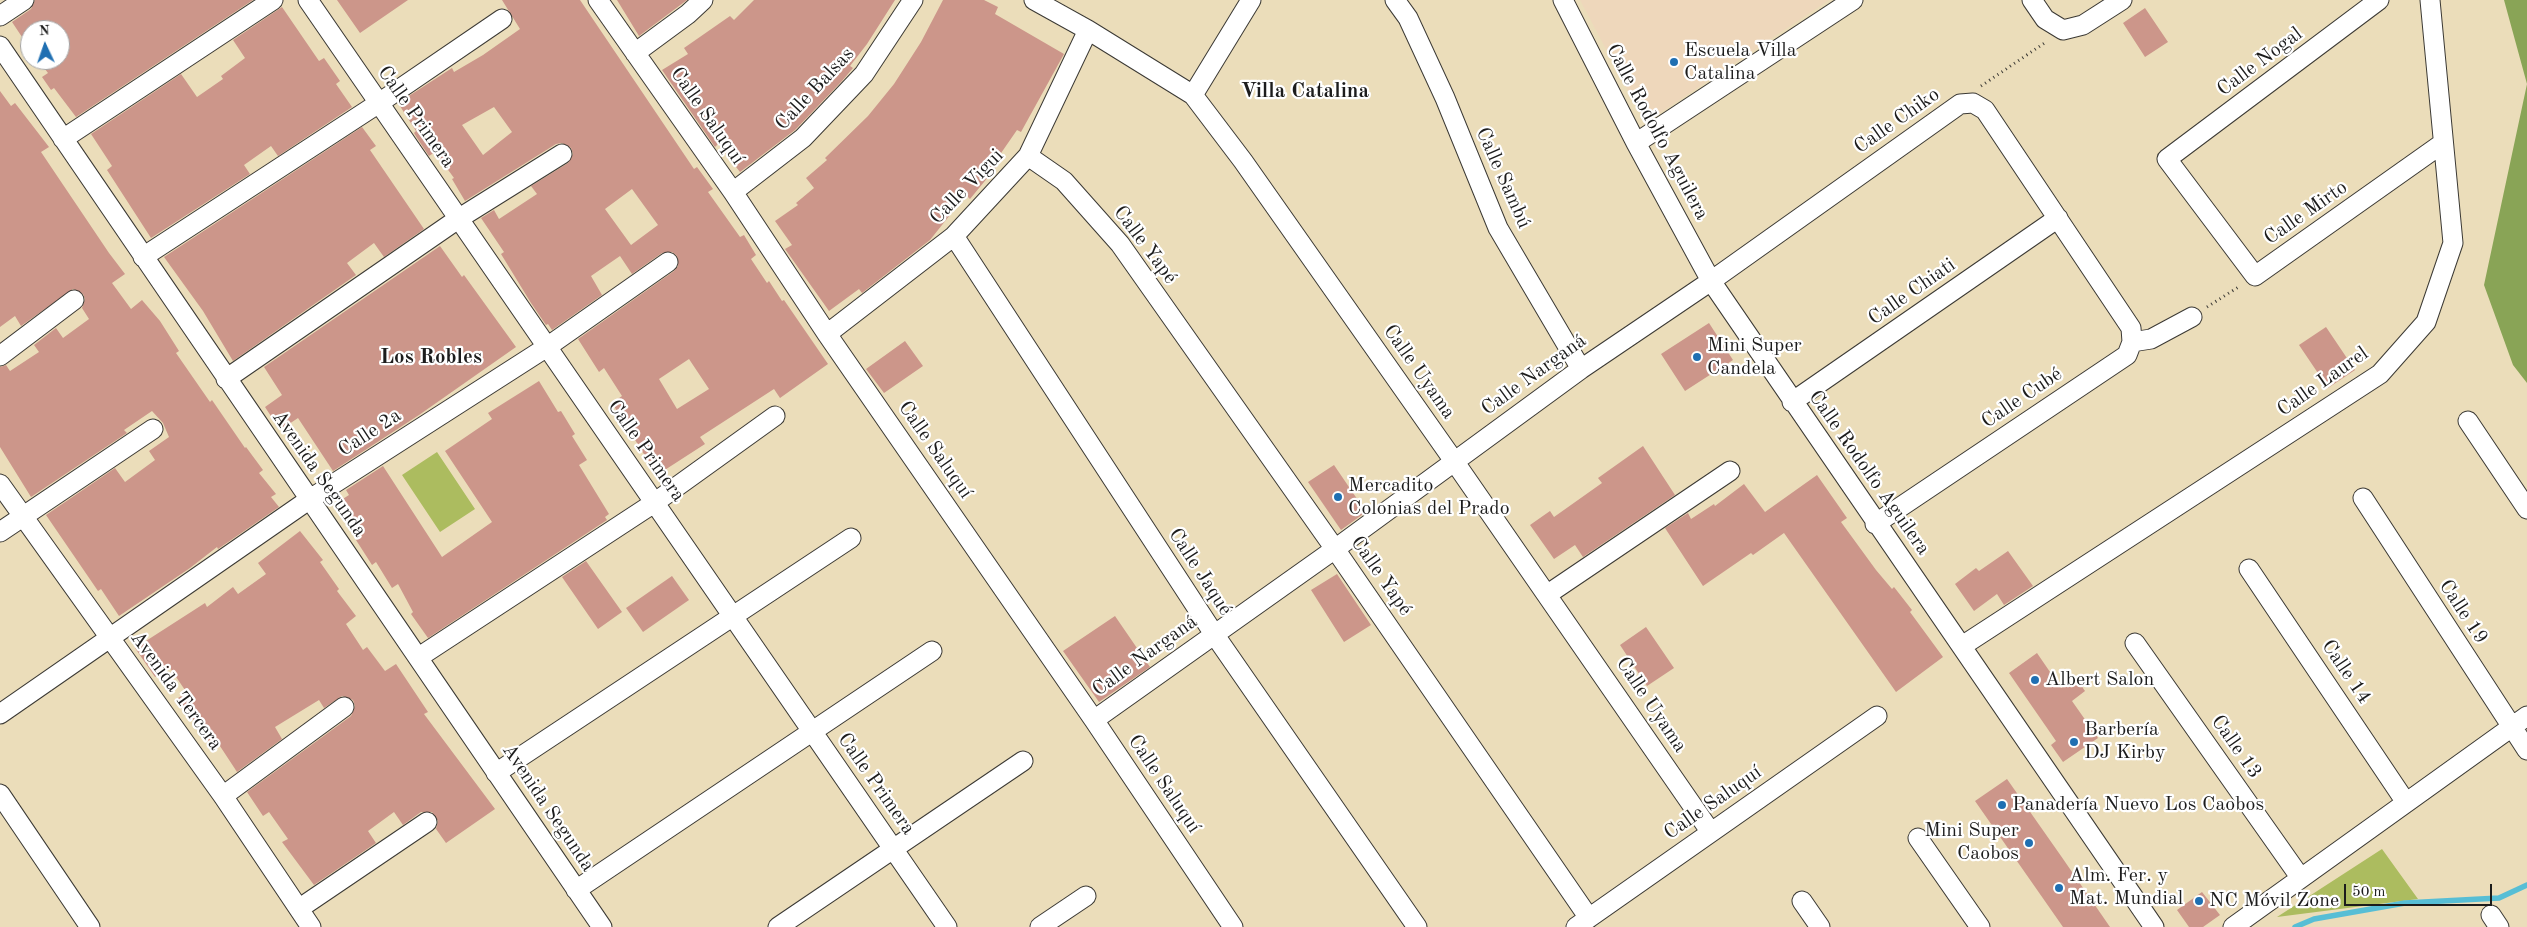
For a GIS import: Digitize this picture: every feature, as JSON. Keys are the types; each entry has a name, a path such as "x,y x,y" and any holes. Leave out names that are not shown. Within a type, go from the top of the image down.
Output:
{"street":[{"path":"0,16 24,0"},
{"path":"63,139 273,0"},
{"name":"Calle Primera","path":"308,0 946,927"},
{"name":"Calle Saluquí","path":"598,0 733,192 827,334 1094,720 1233,927"},
{"path":"635,53 688,14 703,0"},
{"name":"Calle Balsas","path":"733,192 803,138 864,74 913,0"},
{"name":"Calle Uyama","path":"1034,0 1088,30 1193,95 1242,161 1548,594 1710,831"},
{"path":"1193,95 1251,0"},
{"name":"Calle Sambú","path":"1395,0 1408,18 1445,98 1498,228 1581,369"},
{"name":"Calle Rodolfo Aguilera","path":"1563,0 1636,143 1711,281 1792,402 2154,927"},
{"path":"1636,143 1853,0"},
{"path":"2032,0 2045,19 2064,30 2083,25 2122,0"},
{"name":"Calle Nogal","path":"2255,276 2167,159 2379,0"},
{"name":"Calle Laurel","path":"1962,646 2380,374 2426,322 2453,243 2430,0"},
{"path":"142,257 378,103 502,19"},
{"name":"Calle Vigui","path":"827,334 954,236 1028,156 1088,30"},
{"name":"Avenida Segunda","path":"0,46 142,257 419,657 602,927"},
{"name":"Calle Chiko","path":"1711,281 1960,104 1973,103 1985,110 2058,218 2131,328 2132,342"},
{"name":"Calle Mirto","path":"2255,276 2444,143"},
{"path":"226,378 458,218 562,154"},
{"name":"Calle Yapé","path":"1028,156 1064,181 1120,244 1335,549 1582,922"},
{"name":"Calle Chiati","path":"1792,402 2058,218"},
{"name":"Calle Jaqué","path":"954,236 1214,634 1417,927"},
{"name":"Calle 2a","path":"0,714 310,499 547,347 668,262"},
{"name":"Calle Narganá","path":"1094,720 1335,549 1581,369 1711,281"},
{"path":"0,356 74,300"},
{"path":"2132,342 2152,339 2192,317"},
{"name":"Calle Cubé","path":"1876,524 2127,355 2132,342"},
{"path":"419,657 654,503 774,416"},
{"path":"2468,421 2527,509"},
{"path":"0,532 153,429"},
{"path":"1548,594 1730,471"},
{"name":"Avenida Tercera","path":"0,484 223,796 311,927"},
{"name":"Calle 19","path":"2363,498 2527,750"},
{"path":"496,773 851,538"},
{"name":"Calle 14","path":"2249,569 2406,801"},
{"name":"Calle 13","path":"2135,643 2300,877"},
{"path":"576,890 932,651"},
{"path":"223,796 344,708"},
{"name":"Calle Saluquí","path":"1582,922 1877,716"},
{"path":"2233,927 2300,877 2527,716"},
{"path":"778,927 1023,761"},
{"path":"0,794 90,927"},
{"path":"300,908 427,822"},
{"path":"1918,838 1980,927"},
{"path":"1040,927 1086,896"},
{"path":"1802,901 1820,927"}],"path":[{"path":"1973,103 1982,86 2064,30"},
{"path":"2192,317 2255,276"}],"shaded area":[{"name":"Escuela Villa Catalina","path":"1580,0 1829,0 1645,123"}],"green space":[{"path":"2504,0 2527,0 2527,84"},
{"path":"2527,84 2527,383 2513,365 2484,285"},
{"path":"437,452 475,509 440,532 402,475"},
{"path":"2382,849 2418,899 2277,917"}],"building":[{"path":"35,0 253,0 76,117 54,88 51,90 42,77 48,73 46,70 70,70 70,20 20,20 20,34 12,22 31,9"},
{"path":"337,0 408,0 360,33"},
{"path":"502,0 580,0 694,169 697,167 713,189 708,192 740,237 744,235 756,255 751,259 767,283 769,281 782,301 784,300 828,364 780,398 774,389 700,437 705,444 657,475 612,403 622,396 604,368 599,372 578,339 674,271 678,266 677,256 672,252 662,253 632,274 620,256 591,276 602,295 552,330 548,324 546,325 531,303 501,254 504,252 481,218 494,210 499,219 537,194 531,186 568,163 573,154 571,148 562,143 556,144 465,201 452,179 454,178 435,152 429,156 398,103 452,68 454,72 483,55 520,29","holes":["494,107 512,132 483,155 462,125","632,189 658,225 631,245 605,209","689,359 709,389 677,409 659,379"]},
{"path":"617,0 687,0 639,36"},
{"path":"754,0 895,0 867,44 850,66 853,68 842,81 795,130 740,172 718,144 715,147 662,70 688,54 684,48 730,16 734,20"},
{"path":"943,0 984,0 998,7 995,14 1064,54 1021,132 1017,130 999,156 1003,159 970,199 966,195 930,240 862,293 859,289 829,311 785,249 792,245 775,221 798,205 796,203 814,188 806,178 827,160 825,158 868,116 894,84 921,42"},
{"path":"282,7 319,61 324,58 340,81 336,84 352,107 278,156 271,146 244,165 250,174 151,238 107,170 112,166 91,134 181,74 197,97 223,79 221,76 245,58 233,40"},
{"path":"2145,8 2168,42 2145,57 2123,23"},
{"path":"0,91 11,106 15,103 49,147 41,152 125,274 112,283 131,309 142,300 160,321 179,351 176,353 210,402 212,400 245,448 263,470 259,473 276,494 271,497 279,507 218,549 217,547 190,568 119,616 101,589 98,591 46,515 115,468 125,482 155,460 149,451 169,437 163,423 152,411 124,430 127,433 31,497 0,447 0,367 6,365 10,371 39,352 34,345 56,328 63,338 89,319 82,308 85,299 83,294 73,289 21,326 15,316 0,327"},
{"path":"362,127 376,146 370,150 424,229 384,257 374,243 347,263 356,275 233,361 203,311 164,257"},
{"path":"440,246 462,277 464,275 516,347 419,415 333,471 298,418 280,430 265,407 282,395 264,367"},
{"name":"Mini Super Candela","path":"1709,323 1733,360 1685,391 1661,354"},
{"path":"2326,327 2355,370 2328,388 2299,345"},
{"path":"905,341 923,366 884,393 866,369"},
{"path":"539,381 558,412 561,411 575,434 572,436 587,460 579,465 609,514 605,517 607,520 428,638 411,614 413,612 398,584 392,588 376,562 372,565 356,540 362,537 338,502 349,495 346,490 383,466 442,557 492,522 445,451 492,419 488,413"},
{"path":"1643,446 1675,495 1583,557 1575,545 1554,559 1530,525 1550,511 1554,517 1602,483 1598,478"},
{"name":"Mercadito Colonias del Prado","path":"1334,465 1366,512 1341,530 1308,482"},
{"path":"1817,475 1847,518 1841,522 1876,570 1892,589 1894,587 1912,610 1910,612 1943,657 1896,692 1784,533 1703,586 1665,528 1688,513 1691,519 1714,504 1715,506 1744,484 1765,512"},
{"path":"300,531 323,560 320,562 339,589 337,591 356,616 346,624 363,650 367,647 385,671 396,664 428,712 424,714 495,809 446,843 436,829 438,821 432,812 421,812 403,825 394,812 368,831 376,843 314,885 282,842 288,839 269,812 263,816 247,792 351,716 355,706 353,700 342,696 324,708 319,700 275,727 282,739 237,772 218,743 212,748 178,698 187,693 170,668 155,677 135,648 205,603 207,607 233,587 238,594 266,574 258,563"},
{"path":"2008,551 2033,586 2004,605 1997,594 1974,611 1955,584 1976,568 1979,571"},
{"path":"586,561 622,612 598,629 562,577"},
{"path":"1337,574 1371,625 1344,642 1311,590"},
{"path":"672,576 689,600 643,632 626,608"},
{"path":"1115,616 1150,667 1099,702 1063,651"},
{"path":"1646,627 1674,668 1647,686 1620,645"},
{"path":"2037,653 2061,688 2076,678 2085,691 2072,701 2098,738 2063,762 2051,745 2056,741 2009,673"},
{"path":"2007,779 2110,927 2063,927 1975,801"},
{"name":"NC Móvil Zone","path":"2202,892 2220,915 2203,927 2189,927 2177,910"}],"waterway":[{"path":"2295,927 2314,919 2405,903 2499,898 2527,885"}],"place":[{"name":"Escuela Villa Catalina","path":"1674,62"},
{"name":"Mini Super Candela","path":"1697,357"},
{"name":"Mercadito Colonias del Prado","path":"1338,497"},
{"name":"Albert Salon","path":"2035,680"},
{"name":"Barbería DJ Kirby","path":"2074,742"},
{"name":"Panadería Nuevo Los Caobos","path":"2002,805"},
{"name":"Mini Super Caobos","path":"2029,843"},
{"name":"Alm. Fer. y Mat. Mundial","path":"2059,888"},
{"name":"NC Móvil Zone","path":"2199,901"}],"district":[{"name":"Villa Catalina","path":"1305,91"},
{"name":"Los Robles","path":"431,357"}]}
